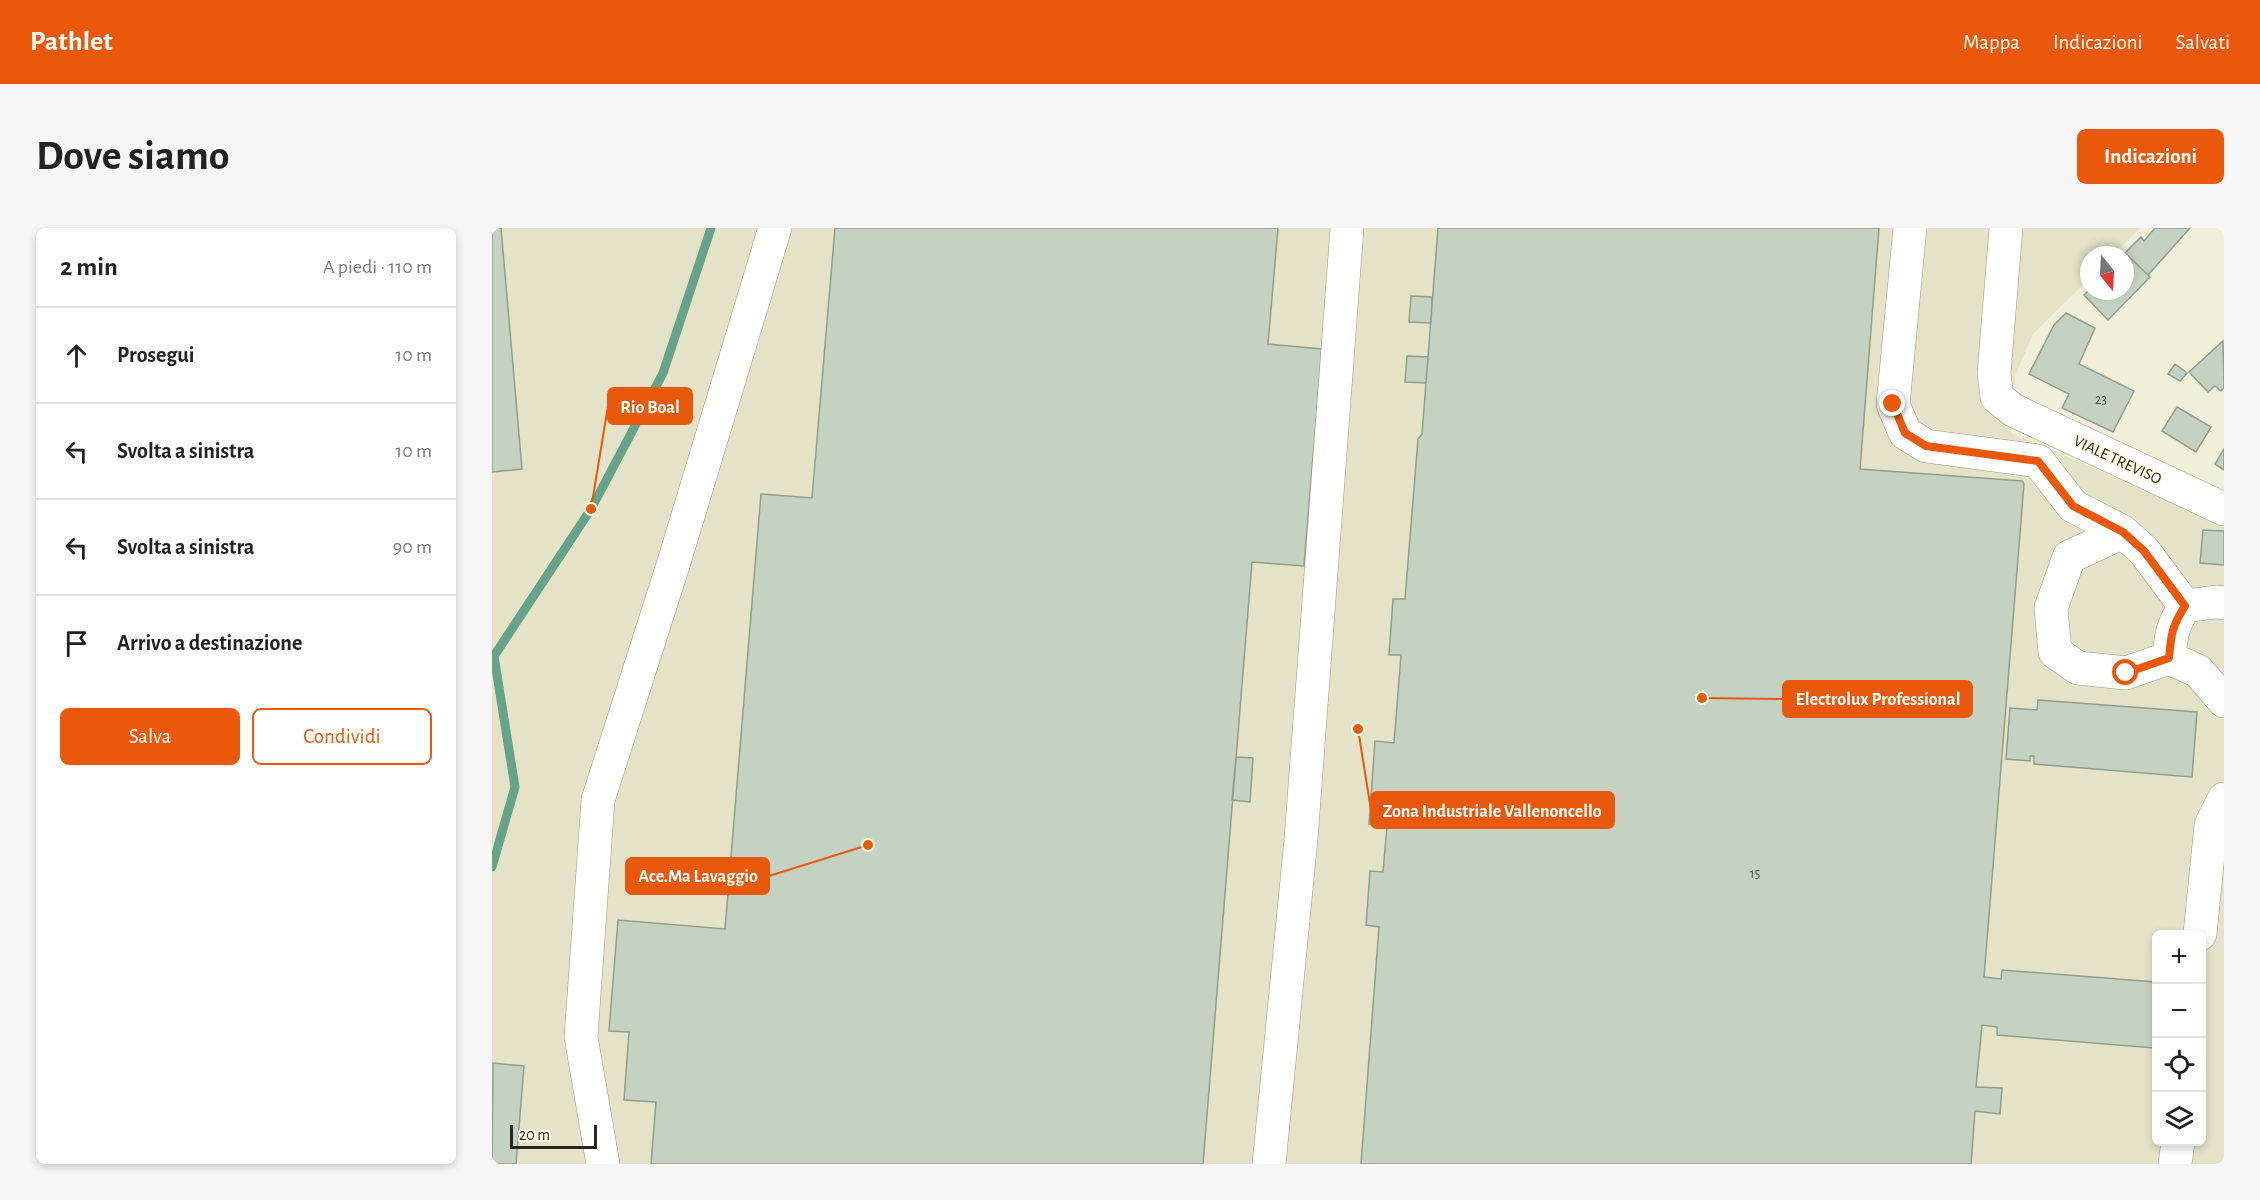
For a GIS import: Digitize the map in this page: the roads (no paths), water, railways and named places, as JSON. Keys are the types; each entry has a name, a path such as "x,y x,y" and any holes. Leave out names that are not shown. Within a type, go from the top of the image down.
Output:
{"street":[{"path":"603,1164 582,1037 598,800 775,228"},
{"path":"1269,1164 1301,838 1347,228"},
{"path":"1910,228 1893,404 1905,433 1926,446 2038,461 2073,506 2123,532 2144,551 2185,606"},
{"name":"VIALE TREVISO","path":"2006,228 1994,373 1997,397 2013,410 2224,509"},
{"path":"2123,532 2069,557 2051,608 2055,652 2078,668 2126,673 2169,658 2199,671 2224,701"},
{"path":"2169,658 2174,623 2185,606 2224,603"},
{"path":"2200,930 2211,825 2224,800"},
{"path":"2175,1164 2177,1146"}],"waterway":[{"path":"492,867 515,787 494,656 591,509 663,373 711,228"}],"place":[{"name":"Rio Boal","path":"591,509"},
{"name":"Electrolux Professional","path":"1702,698"},
{"name":"Zona Industriale Vallenoncello","path":"1358,729"},
{"name":"Ace.Ma Lavaggio","path":"868,845"}]}
